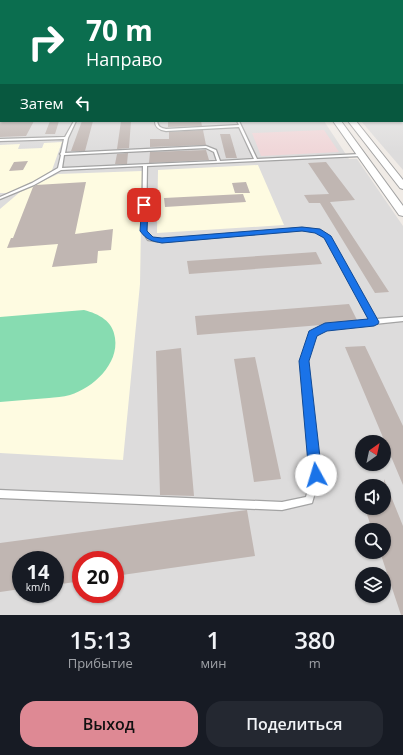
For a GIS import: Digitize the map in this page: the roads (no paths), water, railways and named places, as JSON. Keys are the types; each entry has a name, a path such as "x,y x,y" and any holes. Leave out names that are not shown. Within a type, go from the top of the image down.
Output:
{"street":[{"path":"338,122 403,213"},
{"path":"353,122 403,186"},
{"path":"361,156 379,155"},
{"path":"392,197 403,198"}],"lane":[{"path":"60,169 66,138 74,122"},
{"path":"156,122 156,126 158,128 166,130 240,126"},
{"path":"238,122 256,160"},
{"path":"0,140 66,138"},
{"path":"62,154 206,147 215,151 219,162"},
{"path":"0,198 33,184 60,169 361,156"},
{"path":"145,165 144,231 150,239 162,241 302,229 317,231 327,236 374,322"},
{"path":"0,494 282,506 309,500 316,475 304,361 313,334 325,327 403,319"}]}
